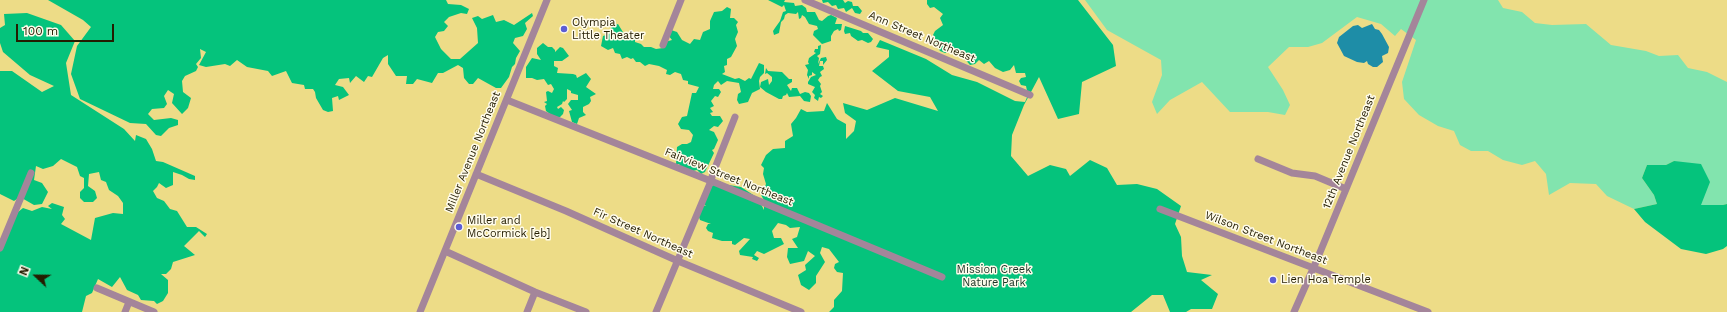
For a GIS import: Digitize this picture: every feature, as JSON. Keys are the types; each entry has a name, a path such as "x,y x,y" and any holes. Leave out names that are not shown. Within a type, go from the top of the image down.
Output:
{"street":[{"name":"Miller Avenue Northeast","path":"420,312 547,0"},
{"path":"663,45 681,0"},
{"name":"Ann Street Northeast","path":"805,0 1030,95"},
{"name":"12th Avenue Northeast","path":"1294,312 1424,0"},
{"name":"Fairview Street Northeast","path":"507,100 711,181 942,276"},
{"path":"656,312 736,117"},
{"path":"1258,159 1292,173 1315,176 1346,189"},
{"path":"0,248 31,173"},
{"name":"Fir Street Northeast","path":"476,174 566,210 678,261 801,312"},
{"name":"Wilson Street Northeast","path":"1160,209 1413,308 1428,312"},
{"path":"445,251 535,292 586,312"},
{"path":"97,288 154,312"},
{"path":"527,312 535,292"},
{"path":"125,312 130,302"}],"green space":[{"path":"48,0 446,0 448,4 461,5 469,9 467,14 461,13 449,17 444,22 448,26 444,31 438,32 435,37 441,49 451,59 460,59 478,43 477,28 472,18 478,16 482,19 493,15 496,22 504,20 514,25 532,13 533,16 525,23 527,29 523,36 515,38 513,43 520,51 509,77 501,88 496,88 478,78 473,84 469,84 464,78 463,68 458,65 443,73 438,73 432,83 417,79 413,84 406,84 407,76 396,76 388,64 388,55 383,58 372,77 368,76 364,82 356,76 350,83 349,78 339,79 335,85 343,87 349,95 339,100 338,96 332,98 333,111 328,112 323,110 313,89 305,89 304,85 292,83 286,71 272,76 268,71 247,67 237,60 230,66 225,64 206,67 199,65 206,52 200,49 201,58 196,64 198,67 196,71 185,76 182,81 183,92 191,98 188,108 182,114 172,103 174,94 168,90 164,96 167,104 164,108 152,109 148,114 154,120 171,118 178,120 178,125 169,128 161,136 156,135 146,124 130,123 80,99 71,74 77,46 91,27 83,20"},
{"path":"768,0 785,0 784,2 794,3 795,6 802,5 806,8 807,12 815,12 819,20 822,21 831,15 837,18 835,24 842,24 841,30 839,31 838,29 834,31 831,36 831,41 822,44 813,35 814,31 818,29 817,26 809,24 802,15 799,19 798,12 796,14 788,13 785,15 781,22 779,33 774,35 773,31 780,21 783,12 786,11 784,5 782,7"},
{"path":"822,0 843,0 845,3 848,1 852,2 853,6 858,6 862,11 860,14 855,13 852,8 846,12 844,8 838,9 836,5 832,6 828,2 823,3"},
{"name":"Mission Creek Nature Park","path":"927,0 1078,0 1113,45 1116,66 1082,82 1079,114 1058,119 1039,77 1024,105 1012,135 1011,156 1028,176 1050,165 1066,169 1070,176 1090,160 1107,168 1117,185 1137,184 1157,189 1181,206 1175,224 1181,237 1182,256 1187,272 1212,275 1201,280 1218,294 1212,309 1191,309 1186,312 1170,312 1163,295 1152,295 1131,312 829,312 834,307 834,300 842,291 843,273 837,272 834,268 835,264 839,262 829,249 822,247 820,253 825,262 816,276 816,283 809,290 801,285 798,275 806,270 805,265 815,256 808,251 804,261 790,264 787,257 788,248 798,248 792,239 797,237 800,227 790,228 786,225 778,223 772,231 774,238 781,238 784,244 764,254 757,251 754,255 759,258 757,261 752,259 753,257 740,255 739,251 750,239 744,238 735,245 732,244 732,241 722,241 712,238 713,233 708,231 706,228 708,224 711,224 700,220 698,214 702,205 706,206 703,203 704,191 720,181 723,184 741,187 758,198 764,210 764,200 761,195 766,184 763,174 764,168 761,165 766,155 773,149 785,148 785,141 793,136 791,124 801,109 807,112 824,111 827,103 837,119 846,124 846,139 854,131 856,121 845,113 843,103 867,110 895,98 938,111 930,97 898,91 872,71 889,57 889,50 876,47 880,40 926,59 952,75 977,82 1015,101 1025,102 1028,95 1026,86 1021,85 1019,81 1021,78 1026,77 1025,73 1016,73 1014,65 1010,70 1003,72 995,68 989,61 984,64 979,60 975,64 970,65 963,57 960,50 954,54 952,50 945,53 940,51 935,43 936,40 933,35 935,31 943,25 940,18 943,14 934,7 930,8 927,4"},
{"path":"1085,0 1498,0 1503,8 1522,12 1535,23 1552,25 1586,24 1611,45 1646,51 1659,56 1678,55 1688,68 1707,72 1727,82 1727,204 1700,205 1674,161 1666,165 1647,165 1642,178 1654,195 1657,204 1634,209 1607,196 1596,184 1570,183 1549,195 1546,174 1535,161 1522,165 1503,160 1488,151 1471,151 1460,145 1454,131 1438,126 1419,115 1404,99 1402,82 1416,40 1401,29 1395,36 1381,24 1357,17 1322,43 1308,47 1289,47 1268,67 1283,90 1290,105 1285,115 1268,112 1230,112 1202,82 1170,100 1157,114 1152,102 1162,75 1161,60 1107,30"},
{"path":"727,7 731,9 730,18 734,18 738,22 736,25 738,32 735,39 737,46 731,57 727,59 727,65 724,66 725,72 722,74 745,81 749,78 751,79 759,63 764,65 764,73 760,77 759,81 760,89 752,93 748,102 739,104 737,100 738,94 741,92 739,83 727,81 721,85 718,81 714,85 713,89 719,89 721,92 718,97 715,96 711,101 714,106 710,108 713,112 710,113 712,116 720,116 723,121 718,127 714,126 709,130 714,132 718,140 714,149 712,150 714,153 705,172 701,174 697,170 684,173 679,164 676,164 677,147 691,142 693,135 689,130 681,129 678,124 682,117 687,116 692,93 696,93 699,87 688,84 688,81 683,80 681,74 675,72 670,75 666,74 667,70 659,66 649,64 645,66 640,62 636,62 633,58 631,59 627,57 622,59 620,54 615,53 613,48 608,50 601,46 603,36 609,34 612,26 618,24 626,37 635,37 635,42 644,47 656,49 663,48 665,42 672,40 668,35 671,30 677,32 682,40 690,44 694,39 700,40 703,32 710,29 710,21 714,12 722,11"},
{"path":"27,13 61,25 75,41 66,63 71,95 124,129 135,141 136,135 146,139 152,149 156,161 163,162 195,176 195,180 189,179 173,172 173,185 166,188 159,183 153,191 157,198 164,201 170,209 177,211 187,227 196,227 207,234 205,237 199,231 184,246 195,255 173,262 171,269 166,274 161,274 168,280 168,293 163,301 157,304 154,301 141,300 138,295 127,290 120,277 112,287 98,279 92,293 86,296 82,312 0,312 0,249 18,212 23,208 32,211 42,207 52,209 48,206 52,203 64,207 62,215 65,219 61,224 91,240 95,218 113,213 123,214 123,203 118,196 109,190 106,182 101,180 99,172 89,174 88,186 95,191 97,198 93,202 84,202 80,198 80,192 84,188 84,178 80,176 77,167 61,159 53,166 43,169 36,166 34,180 42,183 48,192 42,204 34,205 20,197 14,201 0,194 0,71 12,71 42,92 54,86 30,75 3,52 0,43 0,28 5,25 4,14"},
{"path":"845,26 863,33 868,33 873,39 868,43 862,40 858,41 851,36 850,33 845,34"},
{"path":"543,43 548,47 552,47 555,52 560,47 563,48 569,56 562,61 554,61 554,66 558,68 557,73 573,74 576,75 577,78 586,73 591,79 586,87 596,94 590,97 591,101 589,104 583,107 583,112 586,115 579,118 577,124 572,122 569,111 572,110 568,104 571,100 578,100 578,95 571,93 571,91 567,89 567,99 557,107 558,109 561,107 564,110 563,114 560,117 554,117 546,111 545,106 547,104 544,102 547,101 546,92 548,91 552,93 554,89 551,84 548,85 544,79 537,80 526,78 526,67 532,58 541,60 537,54 537,48"},
{"path":"821,45 820,54 817,56 819,58 818,64 821,58 826,57 827,60 823,65 823,61 820,61 819,66 823,66 824,69 820,72 822,76 818,80 821,84 820,86 822,92 820,94 823,96 821,98 819,97 818,101 814,98 815,95 812,92 815,87 808,84 811,77 816,75 812,72 809,79 807,75 808,70 805,65 809,64 809,58 816,53 814,52 815,49 818,49 818,46"},
{"path":"766,68 768,71 782,72 789,79 792,79 792,82 787,85 791,91 792,88 797,88 800,94 805,92 809,93 811,96 810,102 804,101 800,96 789,97 787,93 782,99 779,99 766,92 760,87 761,82 768,79 769,85 772,81 772,77 767,73 765,74"},
{"path":"1674,161 1701,164 1710,182 1701,205 1727,204 1727,246 1723,249 1706,254 1681,249 1645,222 1634,209 1657,204 1654,195 1642,178 1647,165 1666,165"}],"water":[{"path":"1372,24 1375,29 1379,30 1382,34 1389,47 1388,53 1382,56 1383,62 1377,67 1373,67 1368,64 1367,61 1364,63 1357,62 1344,56 1337,43 1339,37 1353,26 1358,25 1362,28"}],"place":[{"name":"Olympia Little Theater","path":"564,29"},
{"name":"Miller and McCormick [eb]","path":"459,227"},
{"name":"Lien Hoa Temple","path":"1273,280"}]}
